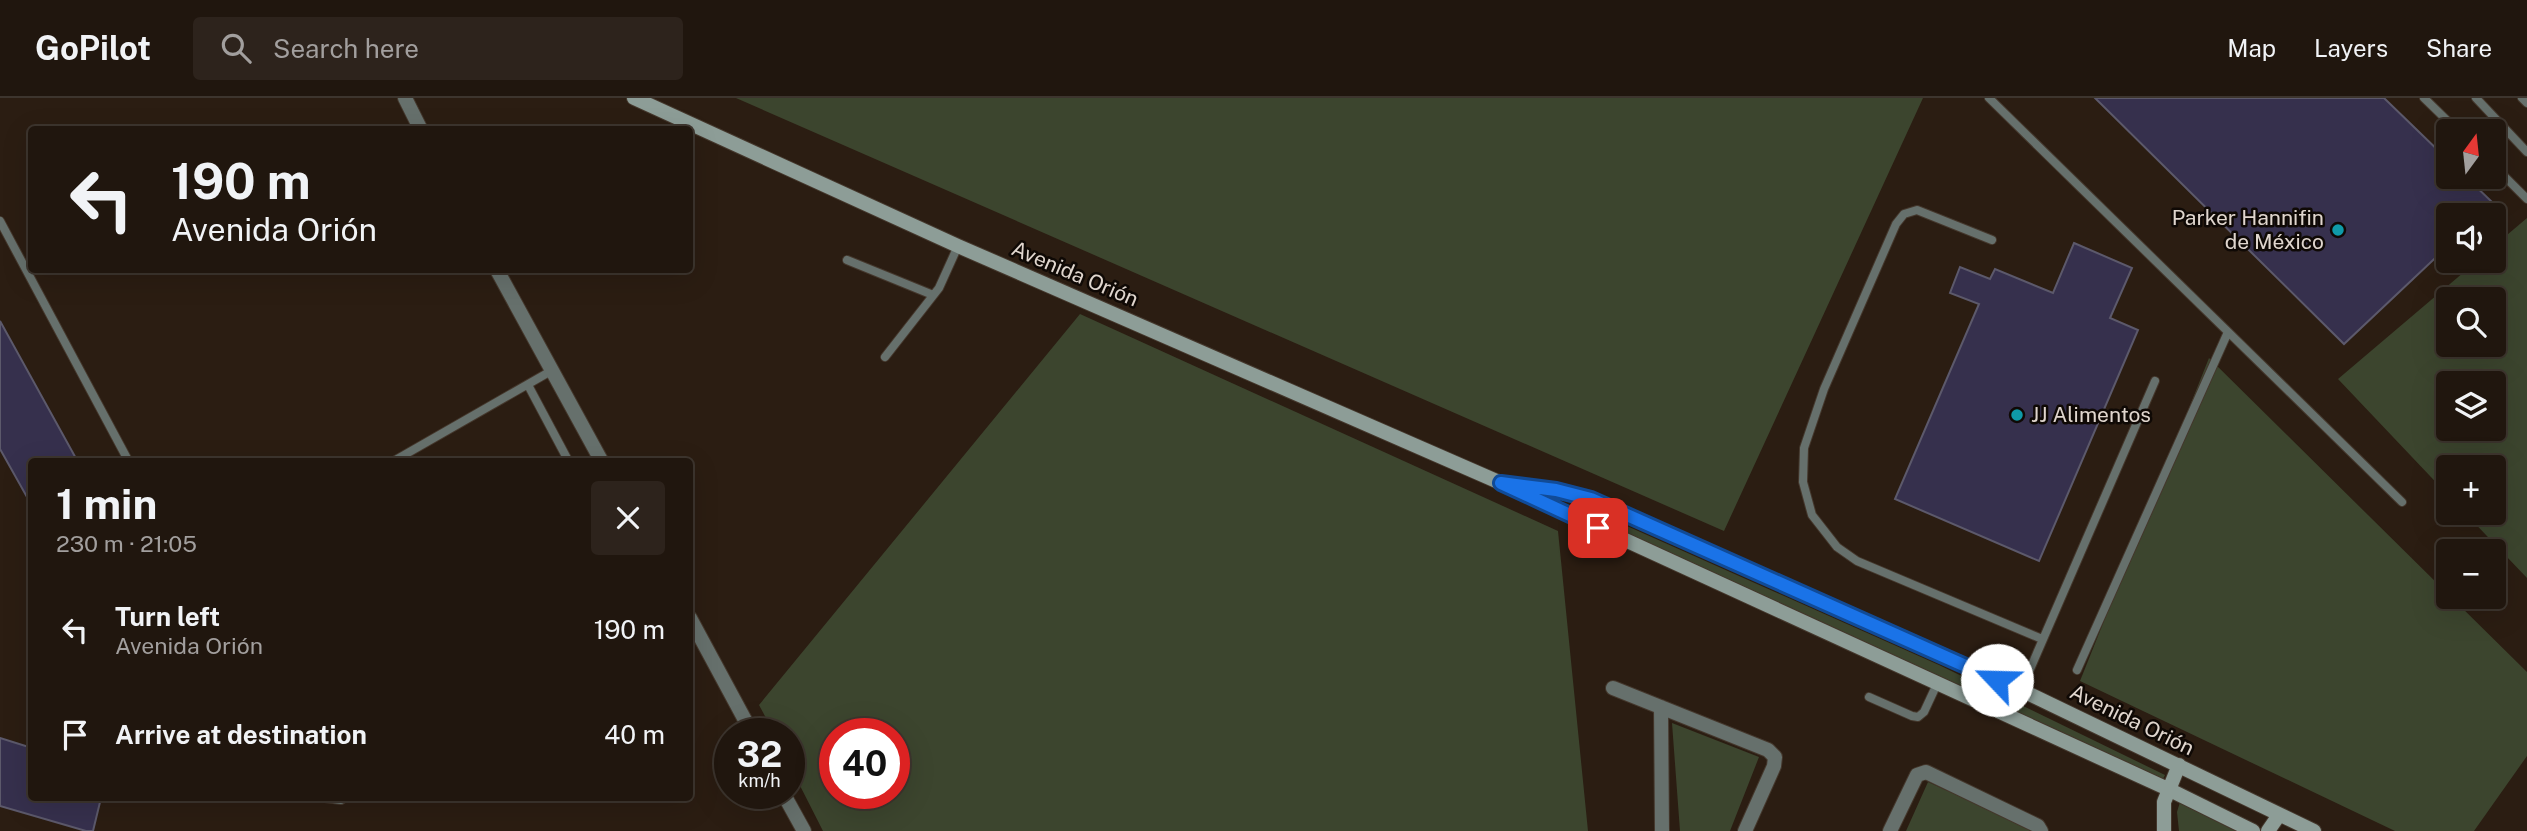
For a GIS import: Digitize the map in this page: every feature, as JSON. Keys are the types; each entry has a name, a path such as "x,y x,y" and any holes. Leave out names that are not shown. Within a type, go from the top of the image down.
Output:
{"street":[{"path":"405,98 419,126"},
{"name":"Avenida Orión","path":"634,98 958,246 1501,483 2168,789 2253,831"},
{"path":"499,273 600,458"},
{"name":"Avenida Orión","path":"1501,483 1556,490 1591,499 2021,690 2314,831"},
{"path":"693,624 744,718"},
{"path":"1613,688 1768,750 1775,757 1774,766 1745,831"},
{"path":"1661,707 1662,831"},
{"path":"2164,831 2164,802 2179,765"},
{"path":"1890,831 1917,775 1926,772 2038,826 2041,831"},
{"path":"792,809 804,831"},
{"path":"2268,831 2279,815"}],"lane":[{"path":"1989,98 2402,502"},
{"path":"2424,98 2446,119"},
{"path":"2476,98 2527,152"},
{"path":"2522,98 2527,103"},
{"path":"2506,178 2527,199"},
{"path":"1992,240 1917,210 1904,214 1896,224 1824,389 1804,448 1803,482 1812,515 1837,547 1857,561 2042,639"},
{"path":"0,221 127,458"},
{"path":"885,357 943,280 958,246"},
{"path":"847,260 933,295"},
{"path":"2077,670 2228,332"},
{"path":"399,458 551,371"},
{"path":"2021,690 2155,381"},
{"path":"528,385 567,458"},
{"path":"1869,697 1918,717 1924,712 1937,684"}],"green space":[{"path":"736,98 1923,98 1724,531"},
{"path":"2527,218 2527,578 2506,556 2506,539 2490,539 2476,525 2506,525 2506,455 2436,455 2436,482 2338,379 2436,296 2436,357 2506,357 2506,287 2446,287 2463,273 2506,273 2506,236"},
{"path":"1080,314 1558,531 1588,831 823,831 805,796 805,718 766,718 759,705"},
{"path":"2209,358 2436,582 2436,609 2463,609 2527,672 2527,756 2474,831 2395,831 2080,681"},
{"path":"1582,506 1939,665 2165,775 2161,783 1572,511"},
{"path":"1672,723 1759,757 1730,831 1680,831"},
{"path":"1928,782 2030,828 2029,831 1906,831"},
{"path":"2180,802 2243,831 2179,831 2177,812"}],"building":[{"name":"Parker Hannifin de México","path":"2095,98 2384,98 2436,148 2436,189 2478,189 2493,203 2436,203 2436,257 2344,344"},
{"name":"JJ Alimentos","path":"2074,243 2132,268 2110,318 2138,330 2039,561 1895,499 1979,304 1950,293 1960,267 1990,279 1995,269 2053,293"},
{"path":"0,321 76,458 28,458 28,499 0,449"},
{"path":"0,738 28,747 28,801 100,801 93,831 0,806"}],"place":[{"name":"Parker Hannifin de México","path":"2338,230"},
{"name":"JJ Alimentos","path":"2017,415"}],"route":[{"path":"1598,528 1501,483 1556,490 1591,499 1997,680"}]}
